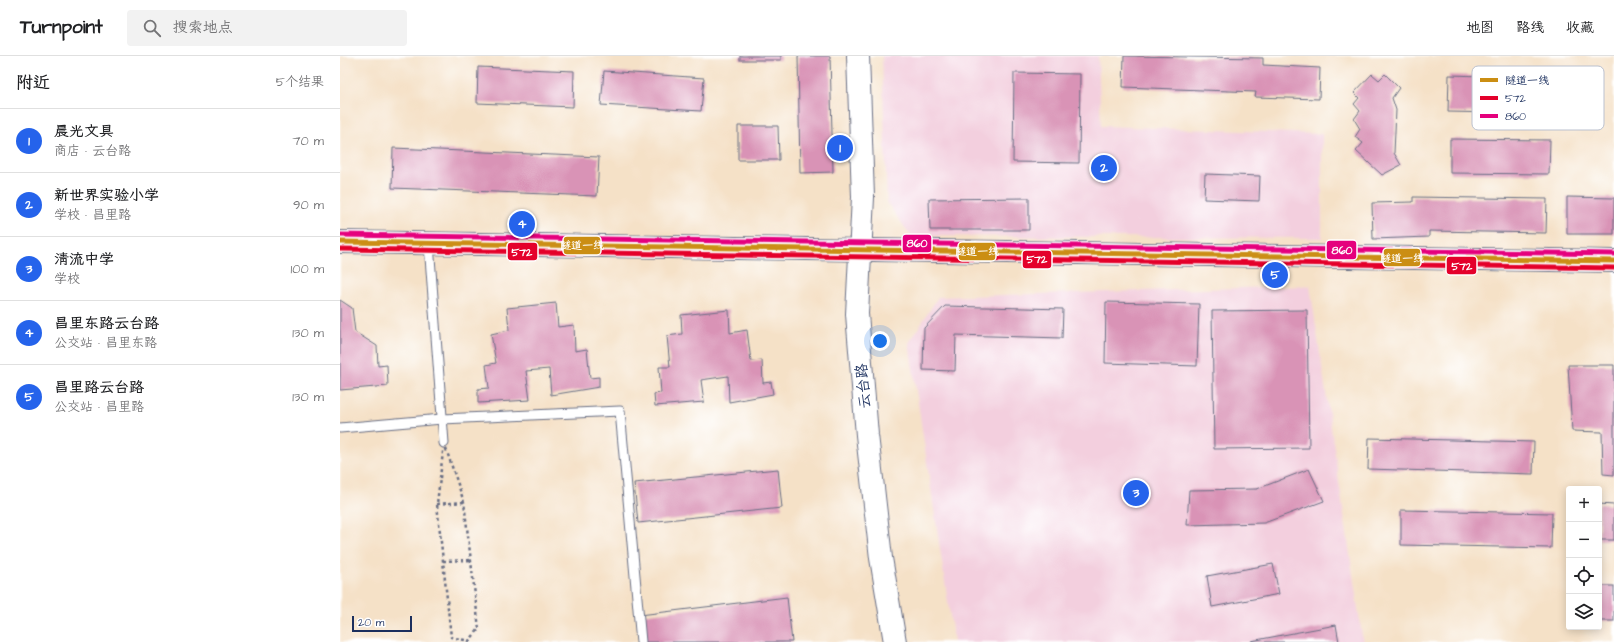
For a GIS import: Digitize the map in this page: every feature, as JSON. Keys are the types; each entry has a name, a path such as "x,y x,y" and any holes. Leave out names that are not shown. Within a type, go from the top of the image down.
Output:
{"street":[{"name":"云台路","path":"858,56 863,197 856,314 867,435 881,558 895,642"},
{"path":"340,242 1614,261"}],"lane":[{"path":"429,244 444,443"},
{"path":"340,428 442,419 620,411 641,642"}],"path":[{"path":"444,443 464,502 479,629 469,641 451,637 437,504 444,443"},
{"path":"437,504 464,502"},
{"path":"443,562 471,560"}],"shaded area":[{"path":"882,56 1098,56 1101,126 1322,134 1322,238 911,236 887,202"},
{"path":"1310,286 1363,642 954,642 909,343 938,297"}],"building":[{"path":"740,56 781,56 781,60 740,60"},
{"path":"798,56 830,56 833,172 800,173"},
{"path":"1124,56 1263,58 1263,65 1320,68 1319,99 1255,97 1256,92 1123,87"},
{"path":"478,67 574,71 573,107 477,103"},
{"path":"604,71 704,78 701,111 601,105"},
{"path":"1014,73 1080,74 1079,163 1013,162"},
{"path":"1372,74 1379,80 1385,74 1399,88 1392,98 1396,110 1394,153 1401,165 1382,175 1356,151 1363,143 1355,137 1360,129 1354,119 1360,111 1354,104 1359,98 1354,93"},
{"path":"1449,75 1472,76 1472,112 1448,112"},
{"path":"738,126 778,126 779,160 738,160"},
{"path":"1450,139 1550,140 1549,174 1450,173"},
{"path":"393,148 599,157 597,196 392,188"},
{"path":"1205,174 1260,176 1259,201 1204,199"},
{"path":"1413,197 1547,199 1546,233 1429,231 1429,237 1373,239 1372,203 1413,202"},
{"path":"1567,197 1614,198 1614,234 1567,234"},
{"path":"1029,198 1029,230 930,230 929,199"},
{"path":"340,300 352,308 355,332 377,346 378,366 387,365 388,386 340,390"},
{"path":"1106,302 1199,304 1197,366 1105,363"},
{"path":"556,303 558,327 574,325 575,351 587,349 590,378 599,377 599,387 551,395 549,369 526,371 530,400 478,403 478,389 489,388 486,365 496,363 491,334 509,330 507,308"},
{"path":"945,306 1063,309 1062,338 956,335 955,371 923,370 924,328"},
{"path":"729,310 730,333 747,330 751,361 762,360 763,383 771,382 773,394 729,402 728,376 701,380 704,402 655,406 654,394 661,393 659,367 670,367 667,336 682,334 681,315"},
{"path":"1307,310 1309,448 1214,449 1212,311"},
{"path":"1568,365 1614,365 1614,475 1603,474 1602,432 1572,431"},
{"path":"1369,438 1534,442 1533,474 1368,469"},
{"path":"778,469 782,508 638,523 634,483"},
{"path":"1309,469 1324,501 1264,523 1187,525 1189,490 1257,489"},
{"path":"1602,504 1614,505 1614,540 1602,540"},
{"path":"1401,510 1552,513 1551,548 1401,545"},
{"path":"1273,564 1279,594 1212,607 1207,576"},
{"path":"1602,586 1614,586 1614,621 1602,621"},
{"path":"787,597 792,642 643,642 640,615"},
{"path":"1336,625 1339,642 1251,642 1251,641"}],"transit line":[{"name":"860","path":"340,235 1614,254"},
{"name":"隧道一线","path":"340,242 1614,261"},
{"name":"572","path":"340,249 1614,268"}],"place":[{"name":"晨光文具","path":"840,148"},
{"name":"新世界实验小学","path":"1104,168"},
{"name":"昌里东路云台路","path":"522,224"},
{"name":"昌里路云台路","path":"1275,275"},
{"name":"清流中学","path":"1136,493"}]}
